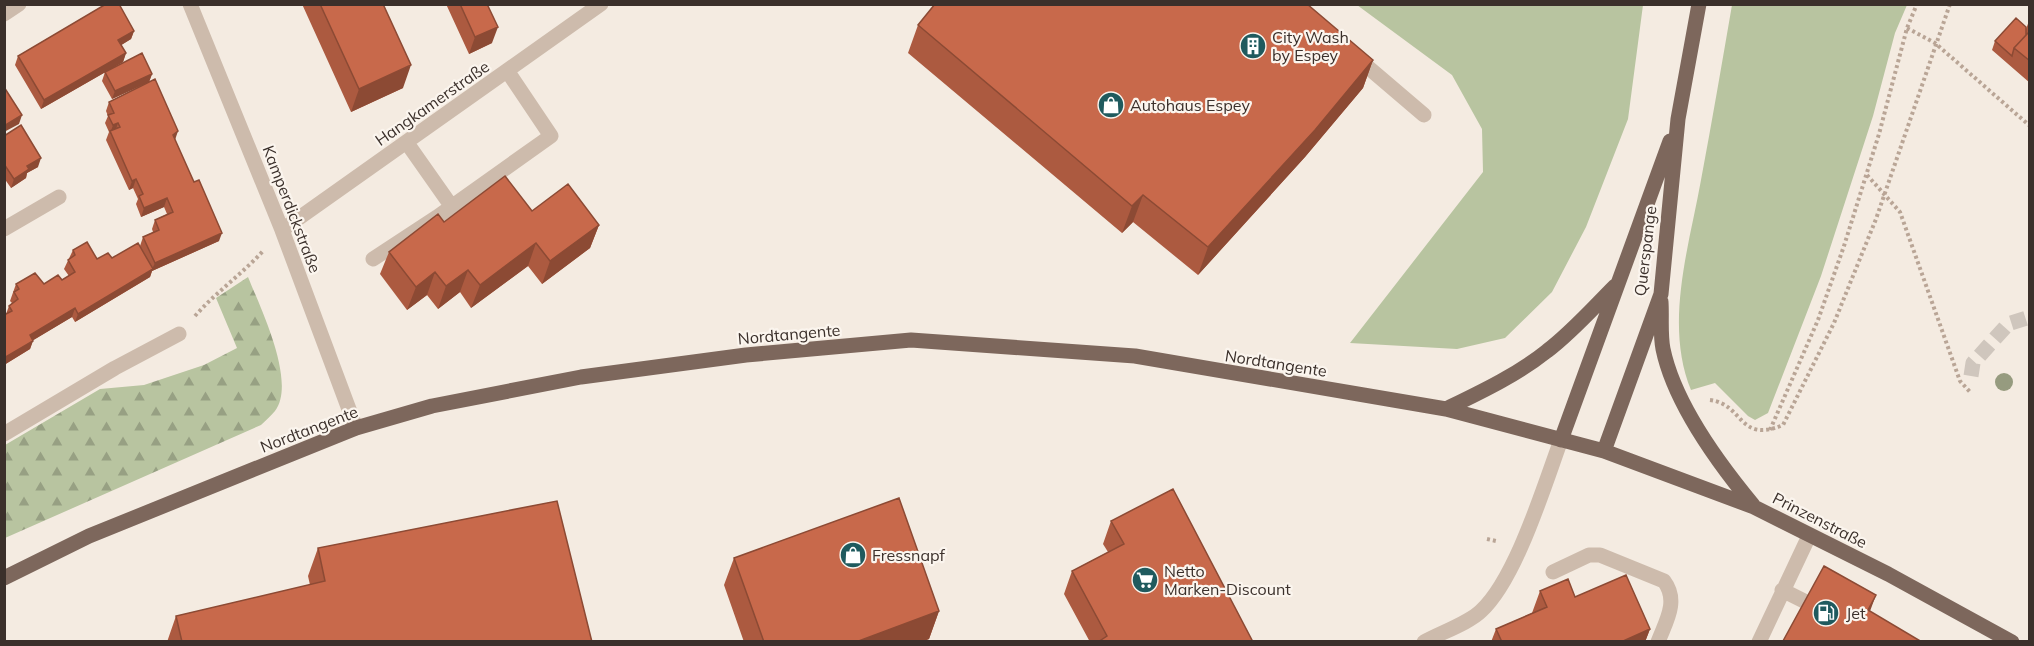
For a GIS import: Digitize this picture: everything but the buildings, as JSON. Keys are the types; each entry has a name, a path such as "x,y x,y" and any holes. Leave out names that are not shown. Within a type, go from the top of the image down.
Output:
{"main road":[{"name":"Querspange","path":"1604,451 1660,294 1677,119 1699,4"},
{"name":"Querspange","path":"1561,440 1677,119"},
{"path":"1446,409 1500,383 1546,352 1570,332 1621,279"},
{"path":"1660,294 1663,349 1687,409 1726,473 1755,507"},
{"name":"Nordtangente","path":"4,578 89,537 356,428 432,406 581,377 746,355 911,340 1135,356 1446,409 1604,451"},
{"name":"Prinzenstraße","path":"1604,451 1755,507 1888,574 2006,640"}],"street":[{"path":"4,14 19,4"},
{"name":"Kamperdickstraße","path":"190,4 282,231 356,428"},
{"name":"Hangkamerstraße","path":"282,231 601,4"},
{"path":"1346,48 1424,114"},
{"path":"373,259 452,207 551,136 508,72"},
{"path":"407,143 452,207"},
{"path":"4,229 59,197"},
{"path":"4,434 179,334"},
{"path":"1424,642 1481,612 1496,592 1525,537 1561,440"},
{"path":"1759,642 1809,536"},
{"path":"1553,572 1589,555 1599,555 1664,581 1670,589 1671,608 1658,642"},
{"path":"1782,590 1808,603"}],"path":[{"path":"1769,431 1818,320 1867,174 1907,28 1917,4"},
{"path":"1687,409 1712,399 1726,405 1746,427 1758,431 1769,431 1783,425 1834,323 1884,195 1950,4"},
{"path":"1907,28 1935,43 2030,126"},
{"path":"1867,174 1900,212 1960,381 1970,392"},
{"path":"179,334 212,297 242,274 282,231"}],"green space":[{"path":"1357,5 1643,5 1628,119 1586,227 1552,292 1505,338 1457,349 1350,343 1483,172 1482,129 1452,75"},
{"path":"1732,5 1907,5 1895,33 1873,116 1821,276 1768,413 1755,420 1748,416 1715,383 1691,390 1683,365 1679,339 1681,285 1685,258"},
{"path":"248,277 268,325 279,364 282,382 281,398 272,415 261,425 5,538 5,445 100,389 144,385 204,365 237,348 216,298"}],"tunnel":[{"path":"1971,376 1973,363 2008,324 2030,317"}],"place":[{"name":"City Wash by Espey","path":"1253,46"},
{"name":"Autohaus Espey","path":"1111,105"},
{"name":"Fressnapf","path":"853,555"},
{"name":"Netto Marken-Discount","path":"1145,580"},
{"name":"Jet","path":"1826,613"}]}
